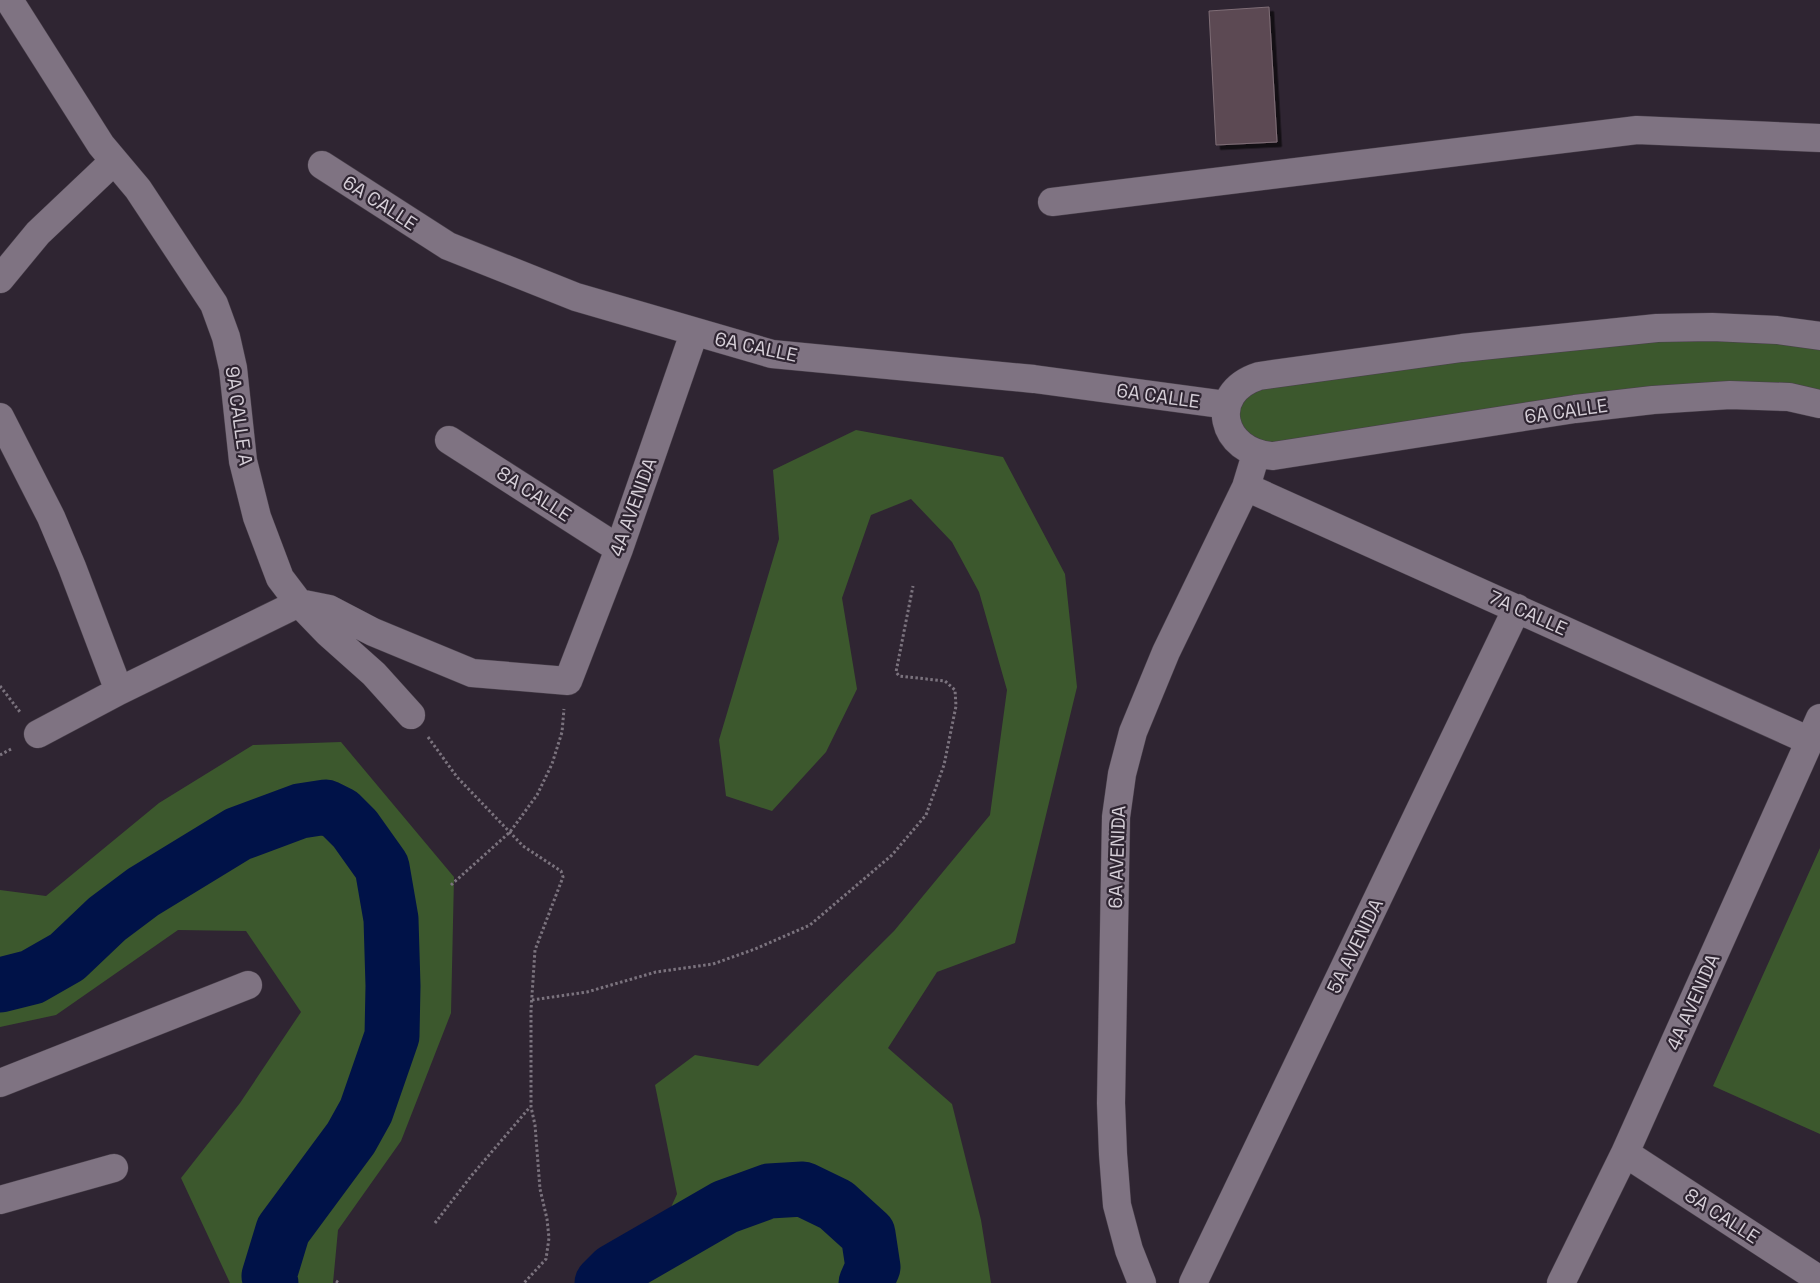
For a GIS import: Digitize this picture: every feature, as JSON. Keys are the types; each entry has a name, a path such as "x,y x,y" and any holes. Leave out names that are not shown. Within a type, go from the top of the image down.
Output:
{"street":[{"name":"9A CALLE A","path":"9,0 101,145 138,189 214,304 226,337 234,368 243,461 257,518 280,578 299,604 374,674 411,715"},
{"path":"1052,202 1636,130 1820,138"},
{"path":"0,279 38,233 114,161"},
{"name":"6A CALLE","path":"322,165 448,246 576,297 772,354 1034,379 1226,405"},
{"name":"6A CALLE","path":"1820,336 1776,330 1712,327 1657,328 1462,348 1259,376 1239,385 1226,405 1225,414 1226,422 1232,435 1243,447 1256,454 1273,456 1575,409 1653,400 1730,395 1789,397 1820,404"},
{"name":"4A AVENIDA","path":"568,681 619,549 694,332"},
{"path":"0,417 51,517 119,691"},
{"name":"8A CALLE","path":"449,440 619,549"},
{"name":"6A AVENIDA","path":"1142,1283 1129,1250 1117,1205 1113,1154 1111,1103 1116,816 1122,774 1133,732 1166,652 1246,487 1256,454"},
{"name":"7A CALLE","path":"1246,487 1517,608 1815,729"},
{"path":"38,734 119,691 299,604 329,610 373,632 472,674 568,681"},
{"name":"5A AVENIDA","path":"1193,1283 1517,608"},
{"name":"4A AVENIDA","path":"1561,1283 1625,1153 1815,729"},
{"path":"0,1083 248,985"},
{"name":"8A CALLE","path":"1625,1153 1820,1280"},
{"path":"0,1200 114,1168"}],"path":[{"path":"532,1000 587,992 656,972 713,964 755,949 810,925 892,855 926,815 944,765 956,706 955,690 945,681 900,676 896,672 913,586"},
{"path":"451,885 510,832 537,795 552,764 562,732 568,681"},
{"path":"411,715 457,777 523,846 561,871 563,877 535,950 532,1000 531,1107 535,1126 540,1189 549,1238 546,1259 524,1283"},
{"path":"435,1223 472,1175 531,1107"}],"green space":[{"path":"1820,336 1820,404 1789,397 1264,456 1227,405 1234,391 1462,348"},
{"path":"856,430 1003,457 1065,574 1077,687 1015,943 937,972 888,1048 952,1104 981,1220 991,1283 637,1283 677,1194 655,1085 695,1055 758,1066 894,931 990,815 1007,690 979,592 952,542 911,499 871,515 842,598 857,689 826,752 772,811 726,796 719,740 779,539 773,470"},
{"path":"341,742 454,877 451,1013 401,1141 338,1230 333,1283 230,1283 181,1178 240,1103 301,1012 246,931 178,930 56,1015 0,1027 0,890 46,896 159,803 253,745"},
{"path":"1820,848 1820,1134 1713,1086"}],"building":[{"path":"1269,7 1277,142 1216,145 1209,11"}],"waterway":[{"path":"0,985 32,977 67,957 107,919 143,892 238,834 300,811 326,807 340,814 355,829 382,867 391,919 392,1036 366,1111 351,1138 283,1230 269,1276 271,1283"},
{"path":"602,1283 614,1271 725,1207 769,1191 803,1189 836,1205 868,1234 873,1267 866,1283"}]}
